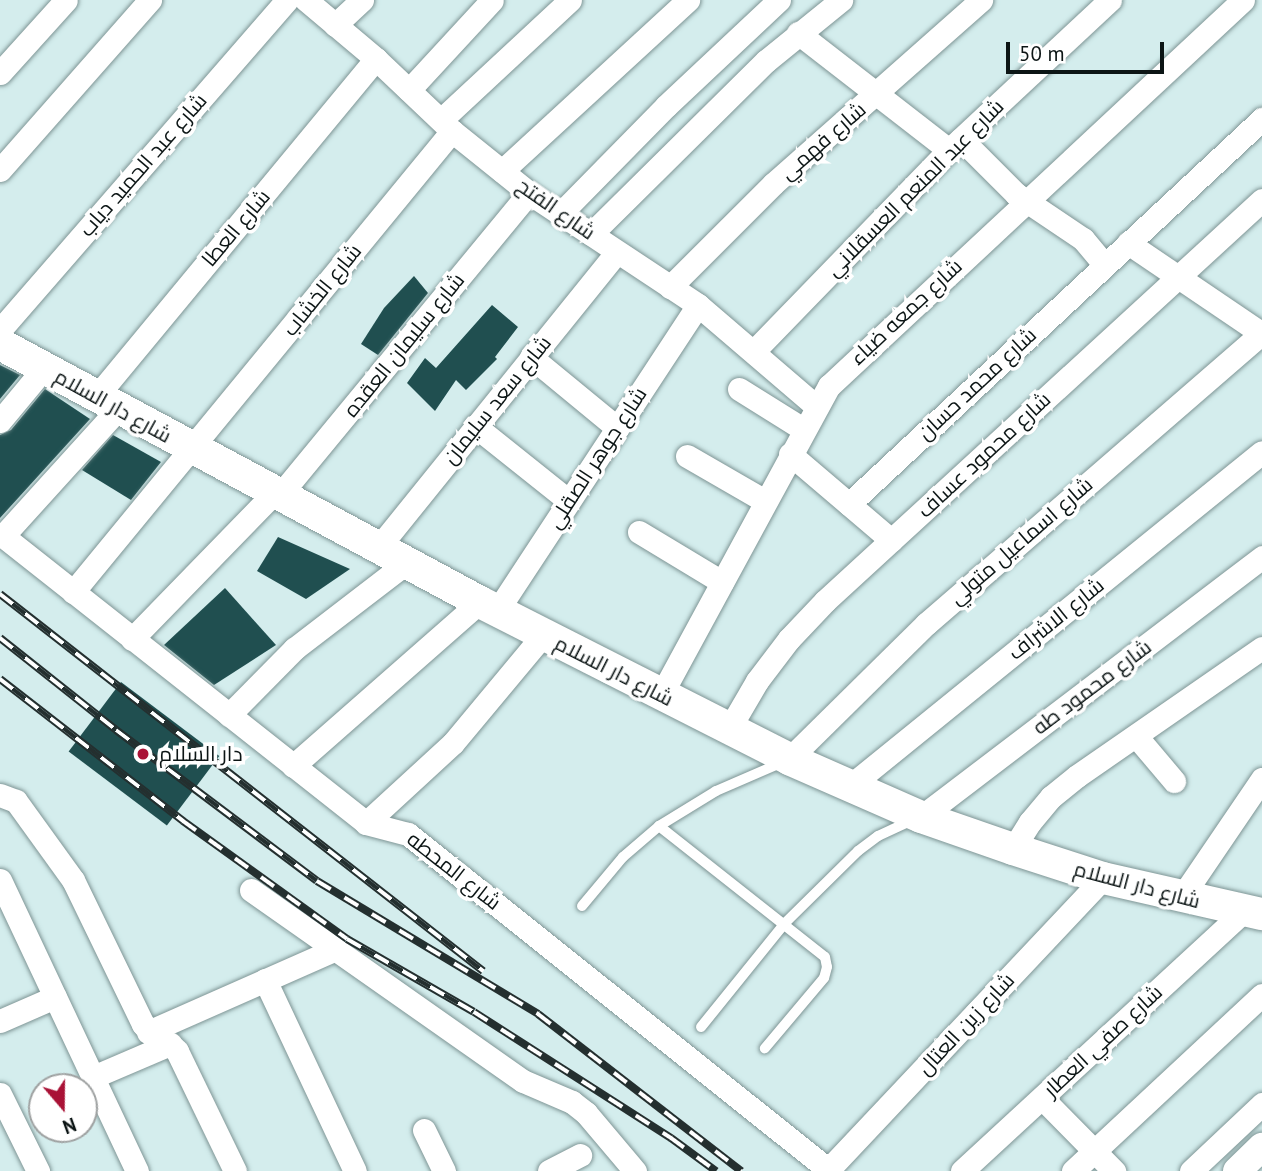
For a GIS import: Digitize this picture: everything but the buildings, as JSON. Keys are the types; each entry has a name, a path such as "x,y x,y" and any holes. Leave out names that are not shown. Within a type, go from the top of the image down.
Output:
{"main road":[{"name":"شارع دار السلام","path":"0,344 192,450 488,607 789,759 921,817 1013,849 1103,878 1253,913"}],"street":[{"path":"0,74 66,0"},
{"path":"0,170 149,0"},
{"name":"شارع عبد الحميد دياب","path":"0,330 287,0"},
{"name":"شارع الفتح","path":"306,0 446,125 529,193 698,305 816,406"},
{"path":"335,25 362,0"},
{"path":"409,90 492,0"},
{"name":"شارع الخشاب","path":"73,592 192,450 446,125 570,0"},
{"path":"502,171 688,0"},
{"path":"560,214 666,106 779,0"},
{"path":"591,234 798,33 841,0"},
{"name":"شارع فهمي","path":"670,287 773,184 981,0"},
{"name":"شارع عبد المنعم العسقلاني","path":"754,351 955,145 1110,0"},
{"name":"شارع جمعه ضياء","path":"661,695 803,429 816,406 844,369 1243,0"},
{"path":"798,33 877,94 955,145 1025,202 1075,233 1105,265"},
{"name":"شارع العطا","path":"3,537 376,60"},
{"name":"شارع محمد حسان","path":"849,504 1262,119"},
{"name":"شارع سليمان العقده","path":"132,639 276,495 529,193"},
{"name":"شارع محمود عساف","path":"729,729 757,681 789,639 891,540 1262,200"},
{"path":"1128,243 1261,333"},
{"name":"شارع سعد سليمان","path":"378,548 617,252"},
{"name":"شارع جوهر الصقلي","path":"293,766 488,607 569,501 698,305"},
{"name":"شارع اسماعيل متولي","path":"789,759 926,624 1261,333"},
{"path":"531,357 617,428"},
{"path":"0,421 44,368"},
{"path":"739,389 803,429"},
{"path":"475,426 569,501"},
{"name":"شارع الاشراف","path":"850,786 1262,452"},
{"path":"790,454 891,540"},
{"path":"687,456 765,501"},
{"path":"639,532 722,582"},
{"name":"شارع المحطه","path":"3,537 366,823 408,834 829,1170"},
{"name":"شارع محمود طه","path":"921,817 1262,556"},
{"path":"229,715 295,649 405,563"},
{"path":"366,823 453,743 543,635"},
{"path":"1013,849 1030,822 1051,797 1262,648"},
{"path":"1136,736 1174,781"},
{"path":"1181,898 1262,779"},
{"path":"0,795 16,801 74,880 148,1032 177,1051 235,1171"},
{"name":"شارع زين العتال","path":"829,1170 1103,878"},
{"path":"0,880 91,1073"},
{"path":"251,890 523,1081 572,1102 586,1113 635,1171"},
{"name":"شارع صفي العطار","path":"962,1171 1253,913"},
{"path":"148,1032 334,950"},
{"path":"265,980 355,1171"},
{"path":"1073,1171 1262,995"},
{"path":"0,1021 55,997"},
{"path":"98,1075 170,1044"},
{"path":"98,1088 137,1171"},
{"path":"0,1094 38,1171"},
{"path":"1042,1098 1114,1171"},
{"path":"1191,1171 1262,1104"},
{"path":"424,1130 444,1171"},
{"path":"1237,1171 1262,1147"},
{"path":"550,1171 580,1155"}],"lane":[{"path":"582,906 624,856 659,826 716,791 789,759"},
{"path":"701,1027 785,924 858,851 878,836 921,817"},
{"path":"659,826 825,957 827,967 824,978 765,1048"}],"railway":[{"path":"0,594 483,971"},
{"path":"0,638 116,730 317,881 538,1014 741,1171"},
{"path":"0,679 183,821 347,939 474,1012 671,1138 716,1171"}],"place":[{"name":"دار السلام","path":"143,754"}]}
